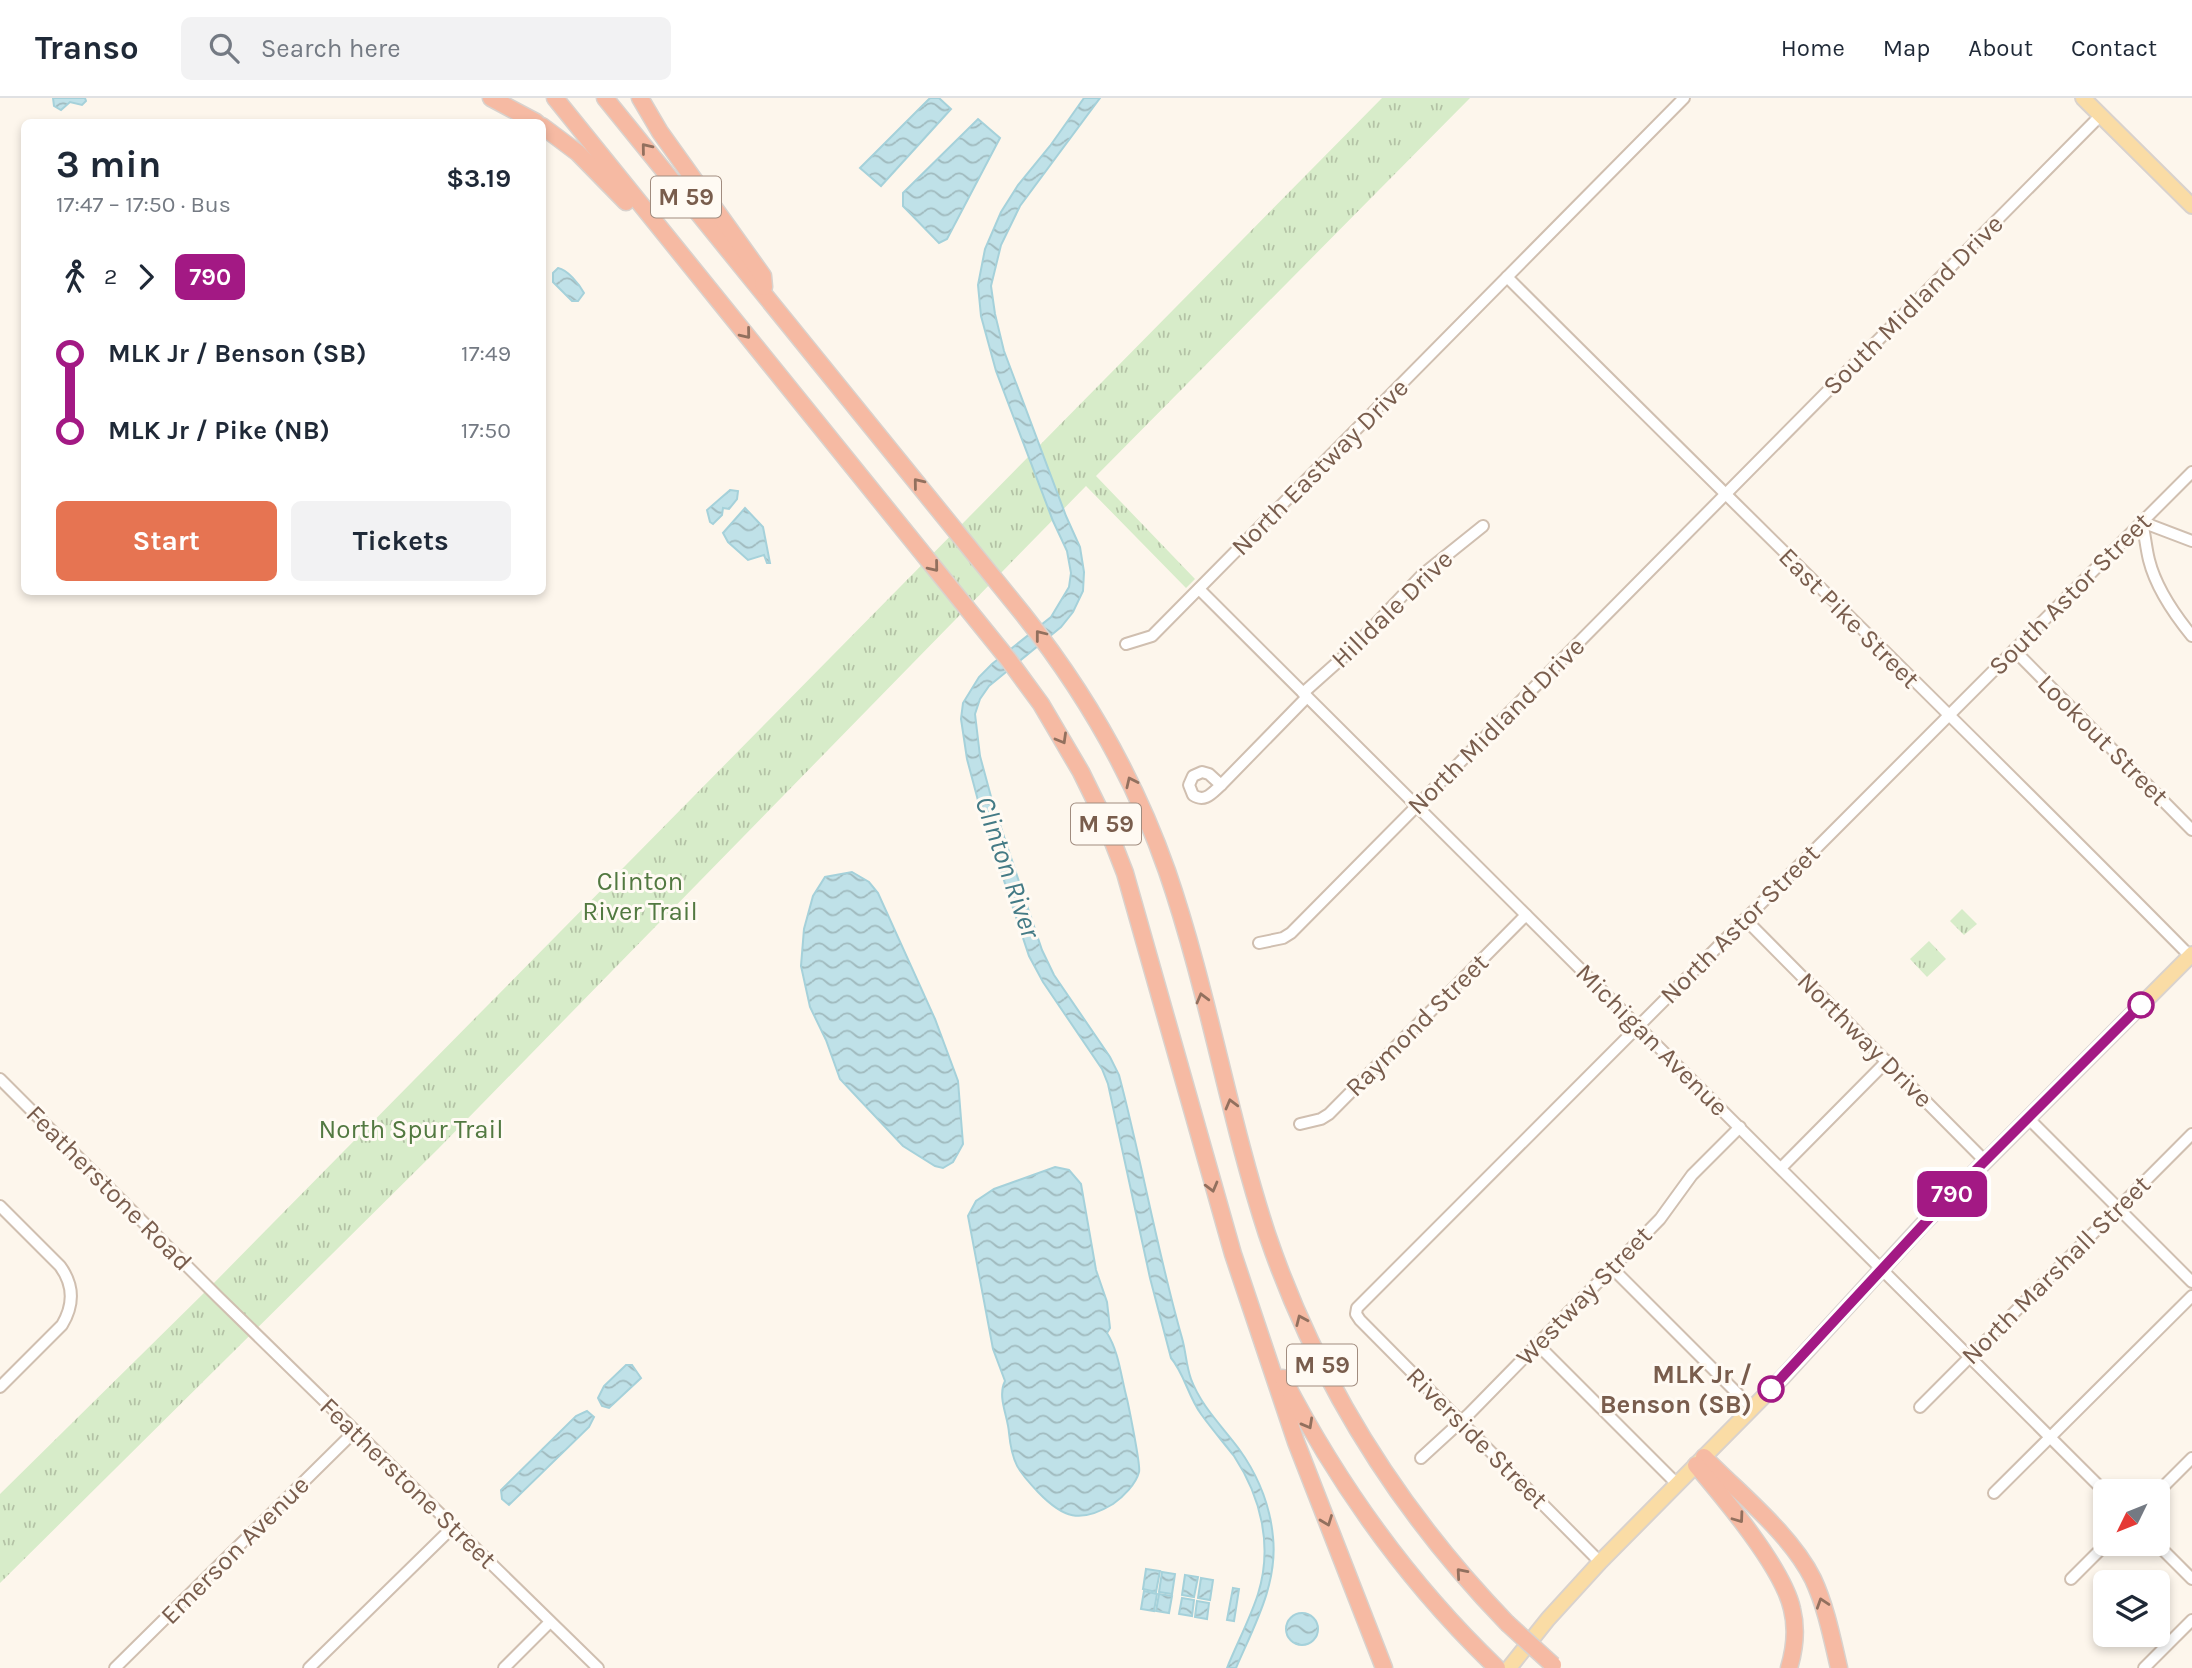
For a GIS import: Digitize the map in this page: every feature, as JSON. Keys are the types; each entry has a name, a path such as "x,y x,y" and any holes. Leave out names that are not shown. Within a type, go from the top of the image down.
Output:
{"highway":[{"path":"491,98 530,119"},
{"name":"M 59","path":"555,98 992,639 1054,726 1104,819 1125,873 1215,1197 1256,1318 1301,1412 1353,1498 1418,1584 1497,1668"},
{"name":"M 59","path":"605,98 1023,614 1057,657 1087,703 1124,768 1158,846 1179,911 1259,1207 1310,1342 1352,1422 1396,1491 1453,1564 1507,1623 1554,1667"},
{"path":"640,98 668,144 763,276 766,296"},
{"path":"546,130 594,168 703,281"},
{"path":"1256,1318 1296,1442 1384,1668"},
{"path":"1700,1461 1789,1596 1795,1643 1788,1668"},
{"path":"1700,1461 1781,1535 1805,1566 1823,1604 1839,1668"}],"main road":[{"path":"2083,98 2192,206"},
{"path":"1509,1668 1548,1619 1600,1562 1752,1408 1985,1161 2191,956"}],"street":[{"name":"North Eastway Drive","path":"1126,644 1152,636 1684,98"},
{"name":"South Midland Drive","path":"1725,494 2101,115"},
{"name":"East Pike Street","path":"1507,278 2191,956"},
{"name":"South Astor Street","path":"1948,716 2192,472"},
{"name":"North Midland Drive","path":"1259,943 1283,938 1291,933 1725,494"},
{"path":"2142,522 2192,541"},
{"path":"2142,522 2149,560 2156,579 2172,609 2192,636"},
{"name":"Hilldale Drive","path":"1221,785 1422,575 1483,526"},
{"name":"Michigan Avenue","path":"1199,589 2093,1480"},
{"name":"Lookout Street","path":"2014,650 2192,830"},
{"name":"North Astor Street","path":"1356,1312 1359,1305 1948,716"},
{"name":"Raymond Street","path":"1300,1124 1321,1119 1329,1114 1526,915"},
{"name":"Northway Drive","path":"1745,919 1985,1161"},
{"path":"1781,1168 1887,1061"},
{"name":"Featherstone Road","path":"0,1079 218,1297"},
{"path":"2028,1118 2192,1282"},
{"name":"Westway Street","path":"1421,1458 1612,1268 1664,1214 1692,1175 1740,1127"},
{"name":"North Marshall Street","path":"1920,1407 2192,1134"},
{"path":"0,1206 60,1266 69,1282 71,1296 69,1312 59,1328 0,1387"},
{"path":"0,1224 9,1215"},
{"path":"1612,1268 1752,1408"},
{"path":"1994,1493 2192,1296"},
{"name":"Featherstone Street","path":"218,1297 598,1668"},
{"name":"Riverside Street","path":"1356,1312 1358,1318 1600,1562"},
{"path":"1538,1344 1677,1484"},
{"name":"Emerson Avenue","path":"115,1668 355,1431"},
{"path":"2170,1480 2192,1458"},
{"path":"309,1668 453,1527"},
{"path":"2071,1579 2094,1556"},
{"path":"2169,1556 2192,1579"},
{"path":"2144,1668 2192,1620"},
{"path":"504,1668 550,1622"}],"green space":[{"path":"1382,98 1470,98 1096,476 1195,579 1186,588 1086,486 438,1149 0,1583 0,1494 208,1289"},
{"path":"1962,909 1977,924 1964,935 1950,921"},
{"path":"1929,941 1946,959 1927,977 1910,959"}],"water":[{"path":"53,98 85,98 86,101 82,105 70,102 61,110 54,106"},
{"path":"930,98 939,98 951,109 881,186 860,168"},
{"name":"Clinton River","path":"1084,98 1100,98 1020,206 1001,245 991,286 1004,351 1080,547 1084,572 1083,591 1073,612 1061,627 989,686 980,699 975,714 980,756 993,804 1042,950 1054,975 1110,1057 1119,1075 1191,1379 1206,1407 1251,1469 1262,1490 1269,1513 1274,1554 1272,1571 1263,1604 1236,1668 1227,1668 1255,1603 1262,1576 1262,1522 1243,1472 1197,1407 1171,1358 1150,1278 1108,1084 1102,1069 1043,982 1029,956 980,808 967,759 961,719 963,703 979,677 1051,617 1069,587 1071,573 1067,551 996,371 981,316 978,285 985,249 1001,212 1018,185"},
{"path":"978,119 1000,138 947,239 939,243 903,206 903,193"},
{"path":"558,268 569,274 582,289 584,293 578,301 572,301 553,282 553,273"},
{"path":"730,490 738,491 737,499 729,509 723,508 722,515 713,524 707,510"},
{"path":"745,508 763,527 770,563 767,563 764,555 748,560 728,542 723,533"},
{"path":"852,872 869,882 878,893 935,1019 958,1081 963,1144 953,1162 943,1168 935,1166 903,1146 840,1079 810,1007 801,966 804,929 813,896 825,877"},
{"path":"1055,1167 1069,1170 1081,1184 1096,1270 1107,1302 1110,1328 1107,1333 1119,1365 1139,1468 1132,1486 1117,1501 1101,1510 1081,1516 1064,1512 1047,1501 1025,1478 1014,1459 1002,1400 1005,1381 993,1349 968,1216 976,1201 994,1189"},
{"path":"626,1365 632,1365 641,1378 609,1408 602,1406 598,1398 604,1386"},
{"path":"587,1411 594,1417 589,1427 509,1505 502,1499 501,1490 576,1416"},
{"path":"1146,1569 1160,1571 1156,1592 1143,1589"},
{"path":"1162,1572 1175,1574 1172,1594 1159,1592"},
{"path":"1185,1575 1198,1577 1194,1597 1182,1595"},
{"path":"1201,1578 1213,1580 1210,1600 1198,1598"},
{"path":"1233,1588 1239,1589 1234,1621 1227,1620"},
{"path":"1144,1591 1157,1594 1154,1611 1141,1609"},
{"path":"1159,1594 1172,1596 1169,1613 1156,1611"},
{"path":"1182,1598 1194,1600 1192,1616 1179,1614"},
{"path":"1197,1601 1209,1603 1207,1619 1195,1617"},
{"path":"1302,1613 1313,1618 1318,1629 1313,1640 1302,1645 1291,1640 1286,1629 1291,1618"}],"bus line":[{"name":"790","path":"1771,1389 1947,1199 2141,1005"}],"place":[{"name":"MLK Jr / Benson (SB)","path":"1771,1389"}],"park label":[{"name":"Clinton River Trail","path":"640,896"},
{"name":"North Spur Trail","path":"411,1129"}]}
